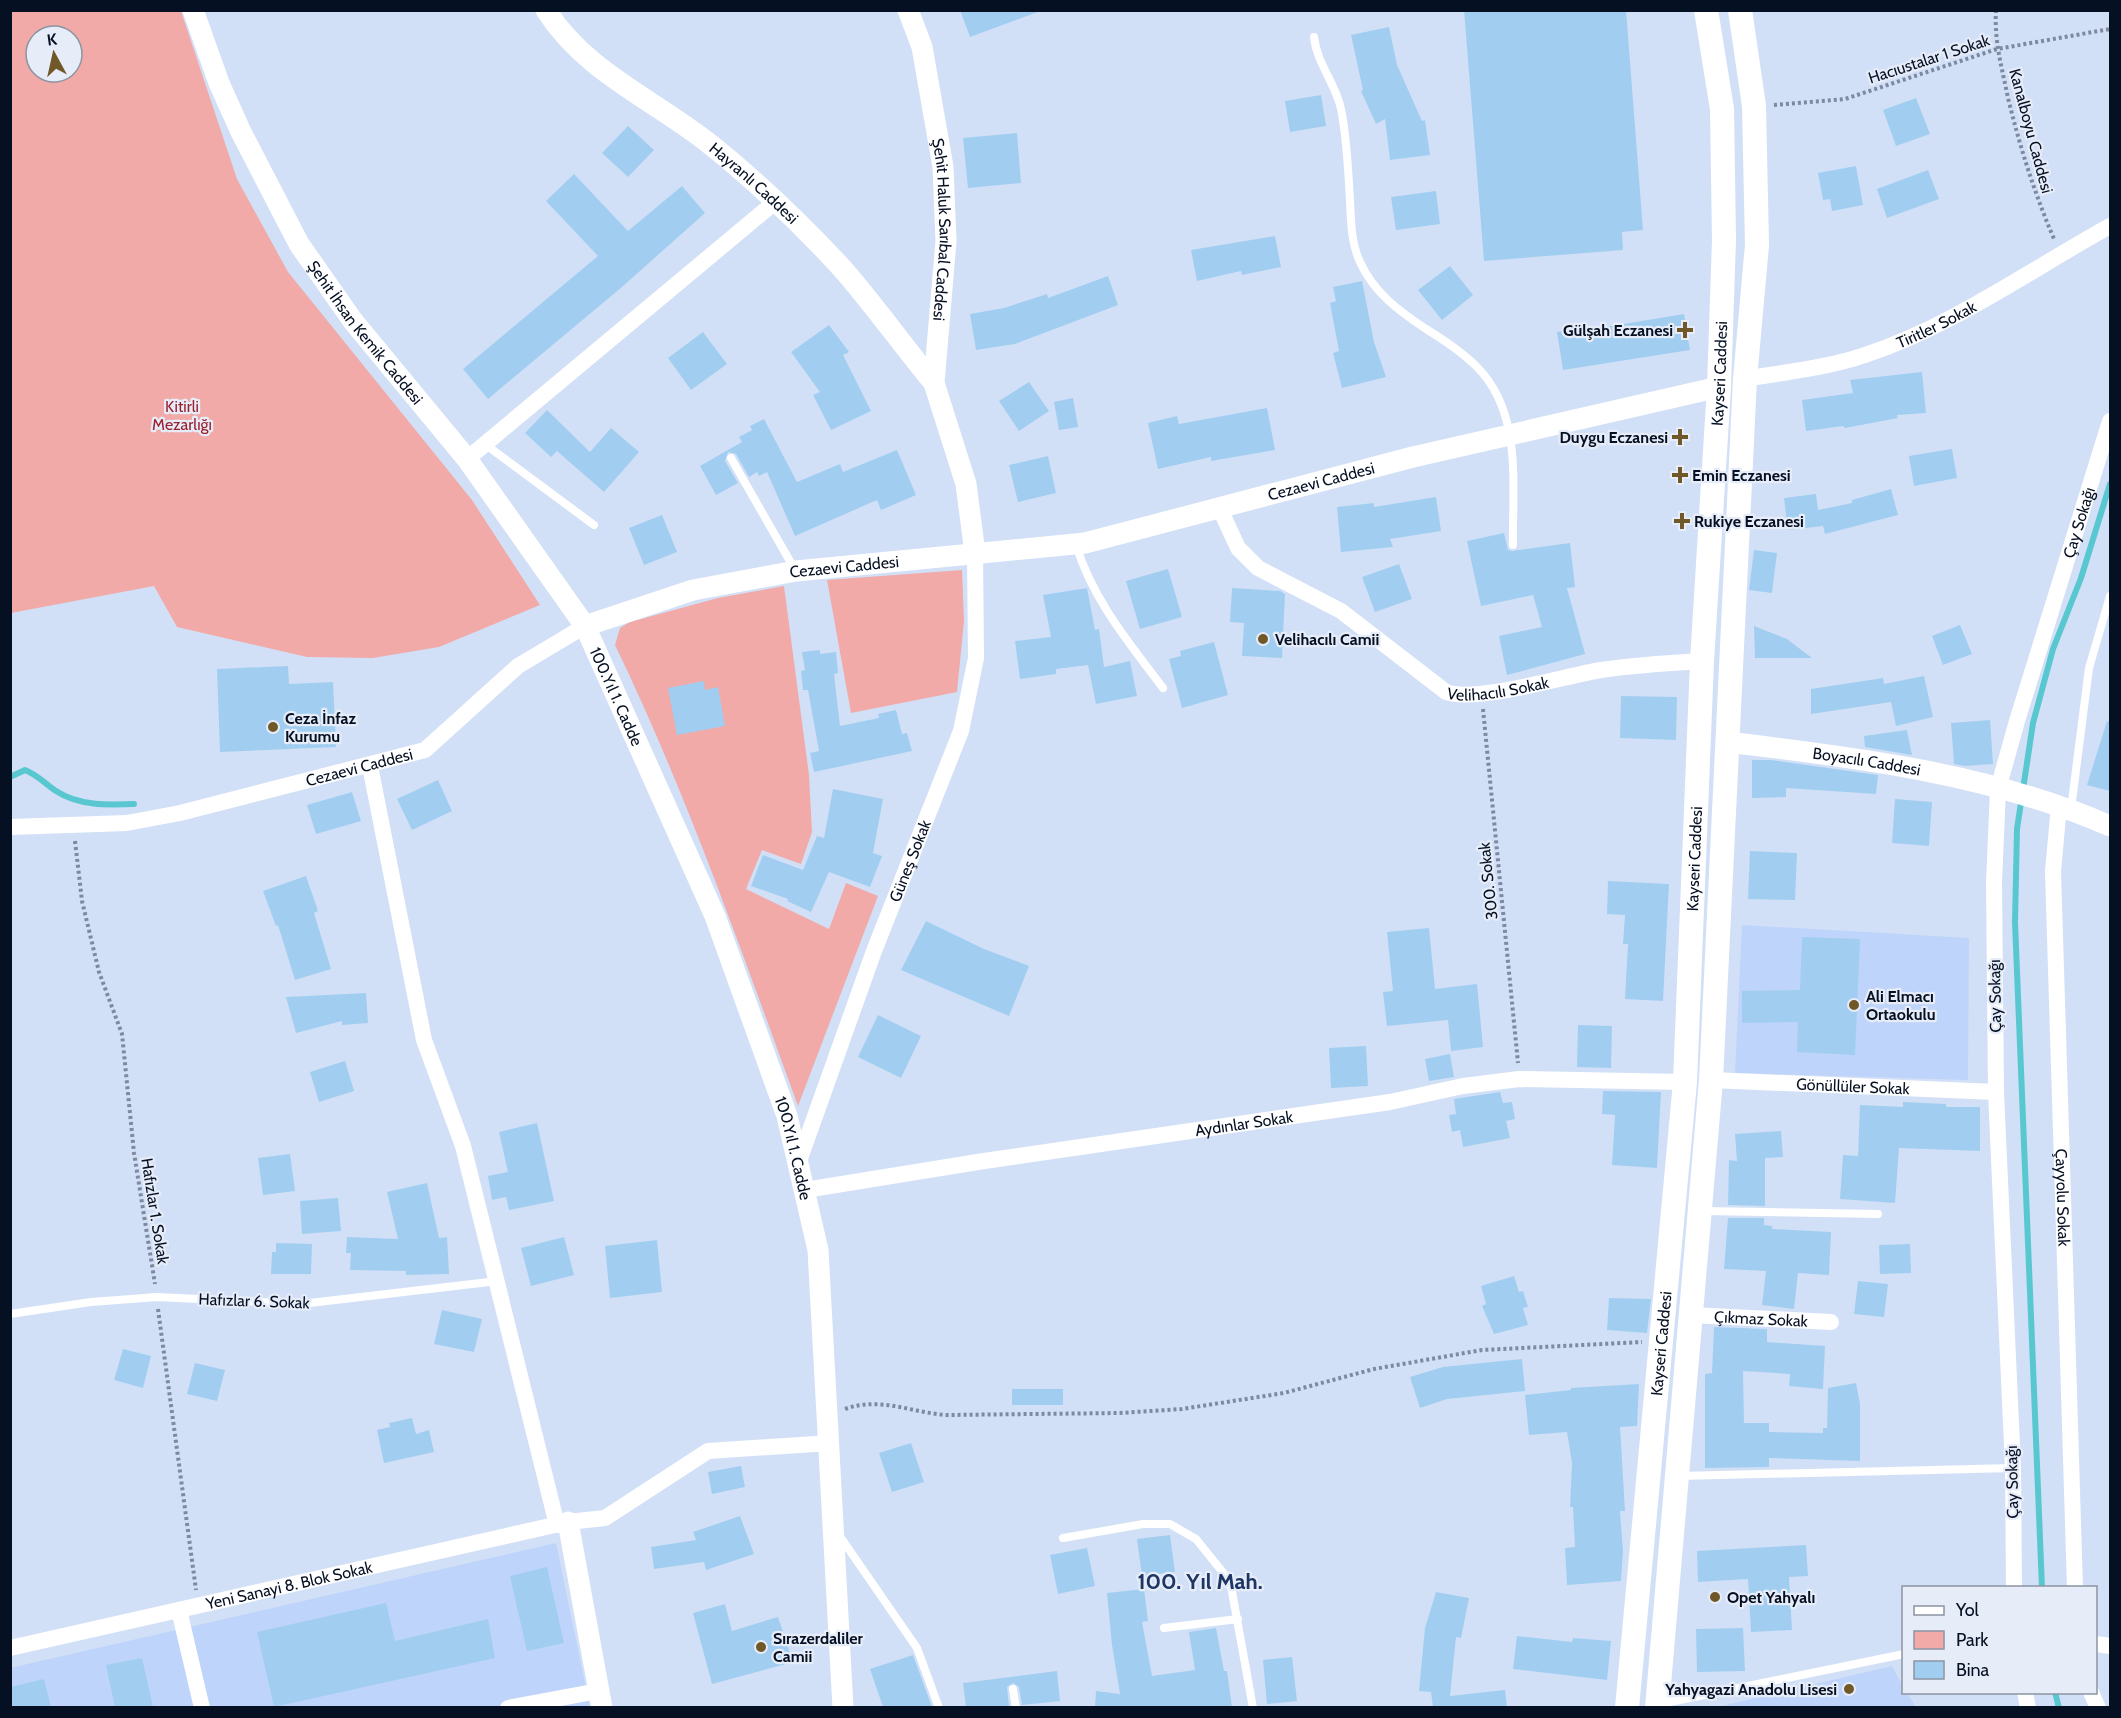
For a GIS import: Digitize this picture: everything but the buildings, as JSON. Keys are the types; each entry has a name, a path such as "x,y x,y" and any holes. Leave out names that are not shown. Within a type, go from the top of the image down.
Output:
{"main road":[{"name":"Kayseri Caddesi","path":"1627,1707 1685,1082 1702,661 1719,387 1724,240 1722,109 1706,10"},
{"name":"Kayseri Caddesi","path":"1658,1706 1712,1080 1745,379 1756,245 1754,106 1740,10"}],"street":[{"name":"Şehit İhsan Kemik Caddesi","path":"192,10 219,83 241,132 299,244 353,321 467,459 585,626"},
{"name":"Hayranlı Caddesi","path":"546,10 559,31 615,80 710,144 775,202 841,267 934,383"},
{"name":"Şehit Haluk Sarıbal Caddesi","path":"908,10 922,47 943,167 946,241 934,383 966,484 975,554"},
{"path":"467,459 775,202"},
{"name":"Tiritler Sokak","path":"1745,379 1838,363 1897,343 1961,312 2110,226"},
{"name":"Cezaevi Caddesi","path":"10,827 127,823 180,813 425,750 518,666 585,626 693,590 796,571 1076,545 1413,457 1511,437 1719,387"},
{"name":"Çay Sokağı","path":"2014,1586 2013,1468 1996,1092 1994,882 2002,789 2017,721 2110,421"},
{"name":"Velihacılı Sokak","path":"1220,509 1238,548 1258,568 1341,611 1446,692 1455,695 1481,694 1600,670 1702,661"},
{"name":"Güneş Sokak","path":"799,1161 874,951 961,731 976,658 975,554"},
{"name":"100.Yıl 1. Cadde","path":"585,626 714,916 787,1116 799,1161 818,1250 843,1707"},
{"name":"Boyacılı Caddesi","path":"1727,742 1858,759 2002,789 2059,806"},
{"path":"370,766 424,1040 463,1146 563,1523 600,1699 508,1707"},
{"path":"2059,806 2110,826"},
{"name":"Çayyolu Sokak","path":"2059,806 2053,871 2075,1586"},
{"name":"Aydınlar Sokak","path":"805,1190 984,1161 1390,1102 1462,1086 1508,1080 1685,1082"},
{"name":"Gönüllüler Sokak","path":"1712,1080 1996,1092"},
{"name":"Çıkmaz Sokak","path":"1691,1315 1831,1322"},
{"name":"Yeni Sanayi 8. Blok Sokak","path":"10,1648 563,1523 605,1518 708,1451 830,1443"},
{"path":"179,1610 202,1707"}],"lane":[{"path":"1314,37 1316,52 1341,108 1351,230 1359,262 1389,303 1454,347 1478,368 1491,384 1511,437 1513,545"},
{"path":"486,445 594,525"},
{"path":"731,458 796,571"},
{"path":"1076,545 1082,566 1109,616 1163,688"},
{"path":"2059,806 2089,668 2110,596"},
{"path":"1699,1211 1878,1214"},
{"name":"Hafızlar 6. Sokak","path":"10,1314 91,1302 157,1297 301,1304 498,1281"},
{"path":"1678,1476 2013,1468"},
{"path":"1063,1538 1150,1523 1170,1524 1181,1528 1196,1539 1225,1575 1238,1619 1253,1707"},
{"path":"834,1529 916,1648 939,1707"},
{"path":"1164,1628 1238,1619"},
{"path":"1658,1706 1902,1654"},
{"path":"1013,1689 1016,1707"}],"path":[{"name":"Kanalboyu Caddesi","path":"1996,10 1997,49 2026,167 2061,253"},
{"name":"Hacıustalar 1 Sokak","path":"1754,106 1845,99 1997,49 2110,29"},
{"name":"300. Sokak","path":"1481,694 1518,1067"},
{"name":"Hafızlar 1. Sokak","path":"74,825 82,901 99,972 122,1034 134,1153 157,1297 198,1606"},
{"path":"828,1416 869,1402 921,1414 947,1415 1120,1413 1182,1409 1284,1393 1374,1369 1482,1350 1661,1341"}],"shaded area":[{"name":"Ali Elmacı Ortaokulu","path":"1742,925 1969,938 1968,1080 1735,1073"},
{"path":"556,1543 590,1707 11,1707 10,1668"},
{"name":"Yahyagazi Anadolu Lisesi","path":"1892,1666 1902,1684 1902,1694 1908,1694 1916,1707 1717,1707"}],"green space":[{"name":"Kitirli Mezarlığı","path":"11,10 181,11 237,179 288,272 472,500 540,605 439,647 373,658 307,657 177,627 154,586 11,613"},
{"path":"962,570 964,621 957,692 851,713 827,580"},
{"path":"784,586 809,775 812,832 801,864 762,850 746,889 829,929 846,883 878,896 798,1106 690,815 615,645 620,628 630,622 718,598"}],"waterway":[{"path":"2042,1586 2015,922 2017,829 2033,723 2053,649 2081,578 2110,484"},
{"path":"10,777 25,770 74,800 104,804 134,804"},
{"path":"2056,1694 2059,1708"}],"place":[{"name":"Gülşah Eczanesi","path":"1685,330"},
{"name":"Duygu Eczanesi","path":"1680,437"},
{"name":"Emin Eczanesi","path":"1680,475"},
{"name":"Rukiye Eczanesi","path":"1682,521"},
{"name":"Velihacılı Camii","path":"1263,639"},
{"name":"Ceza İnfaz Kurumu","path":"273,727"},
{"name":"Ali Elmacı Ortaokulu","path":"1854,1005"},
{"name":"Opet Yahyalı","path":"1715,1597"},
{"name":"Sırazerdaliler Camii","path":"761,1647"},
{"name":"Yahyagazi Anadolu Lisesi","path":"1849,1689"}],"district":[{"name":"100. Yıl Mah.","path":"1200,1581"}]}
